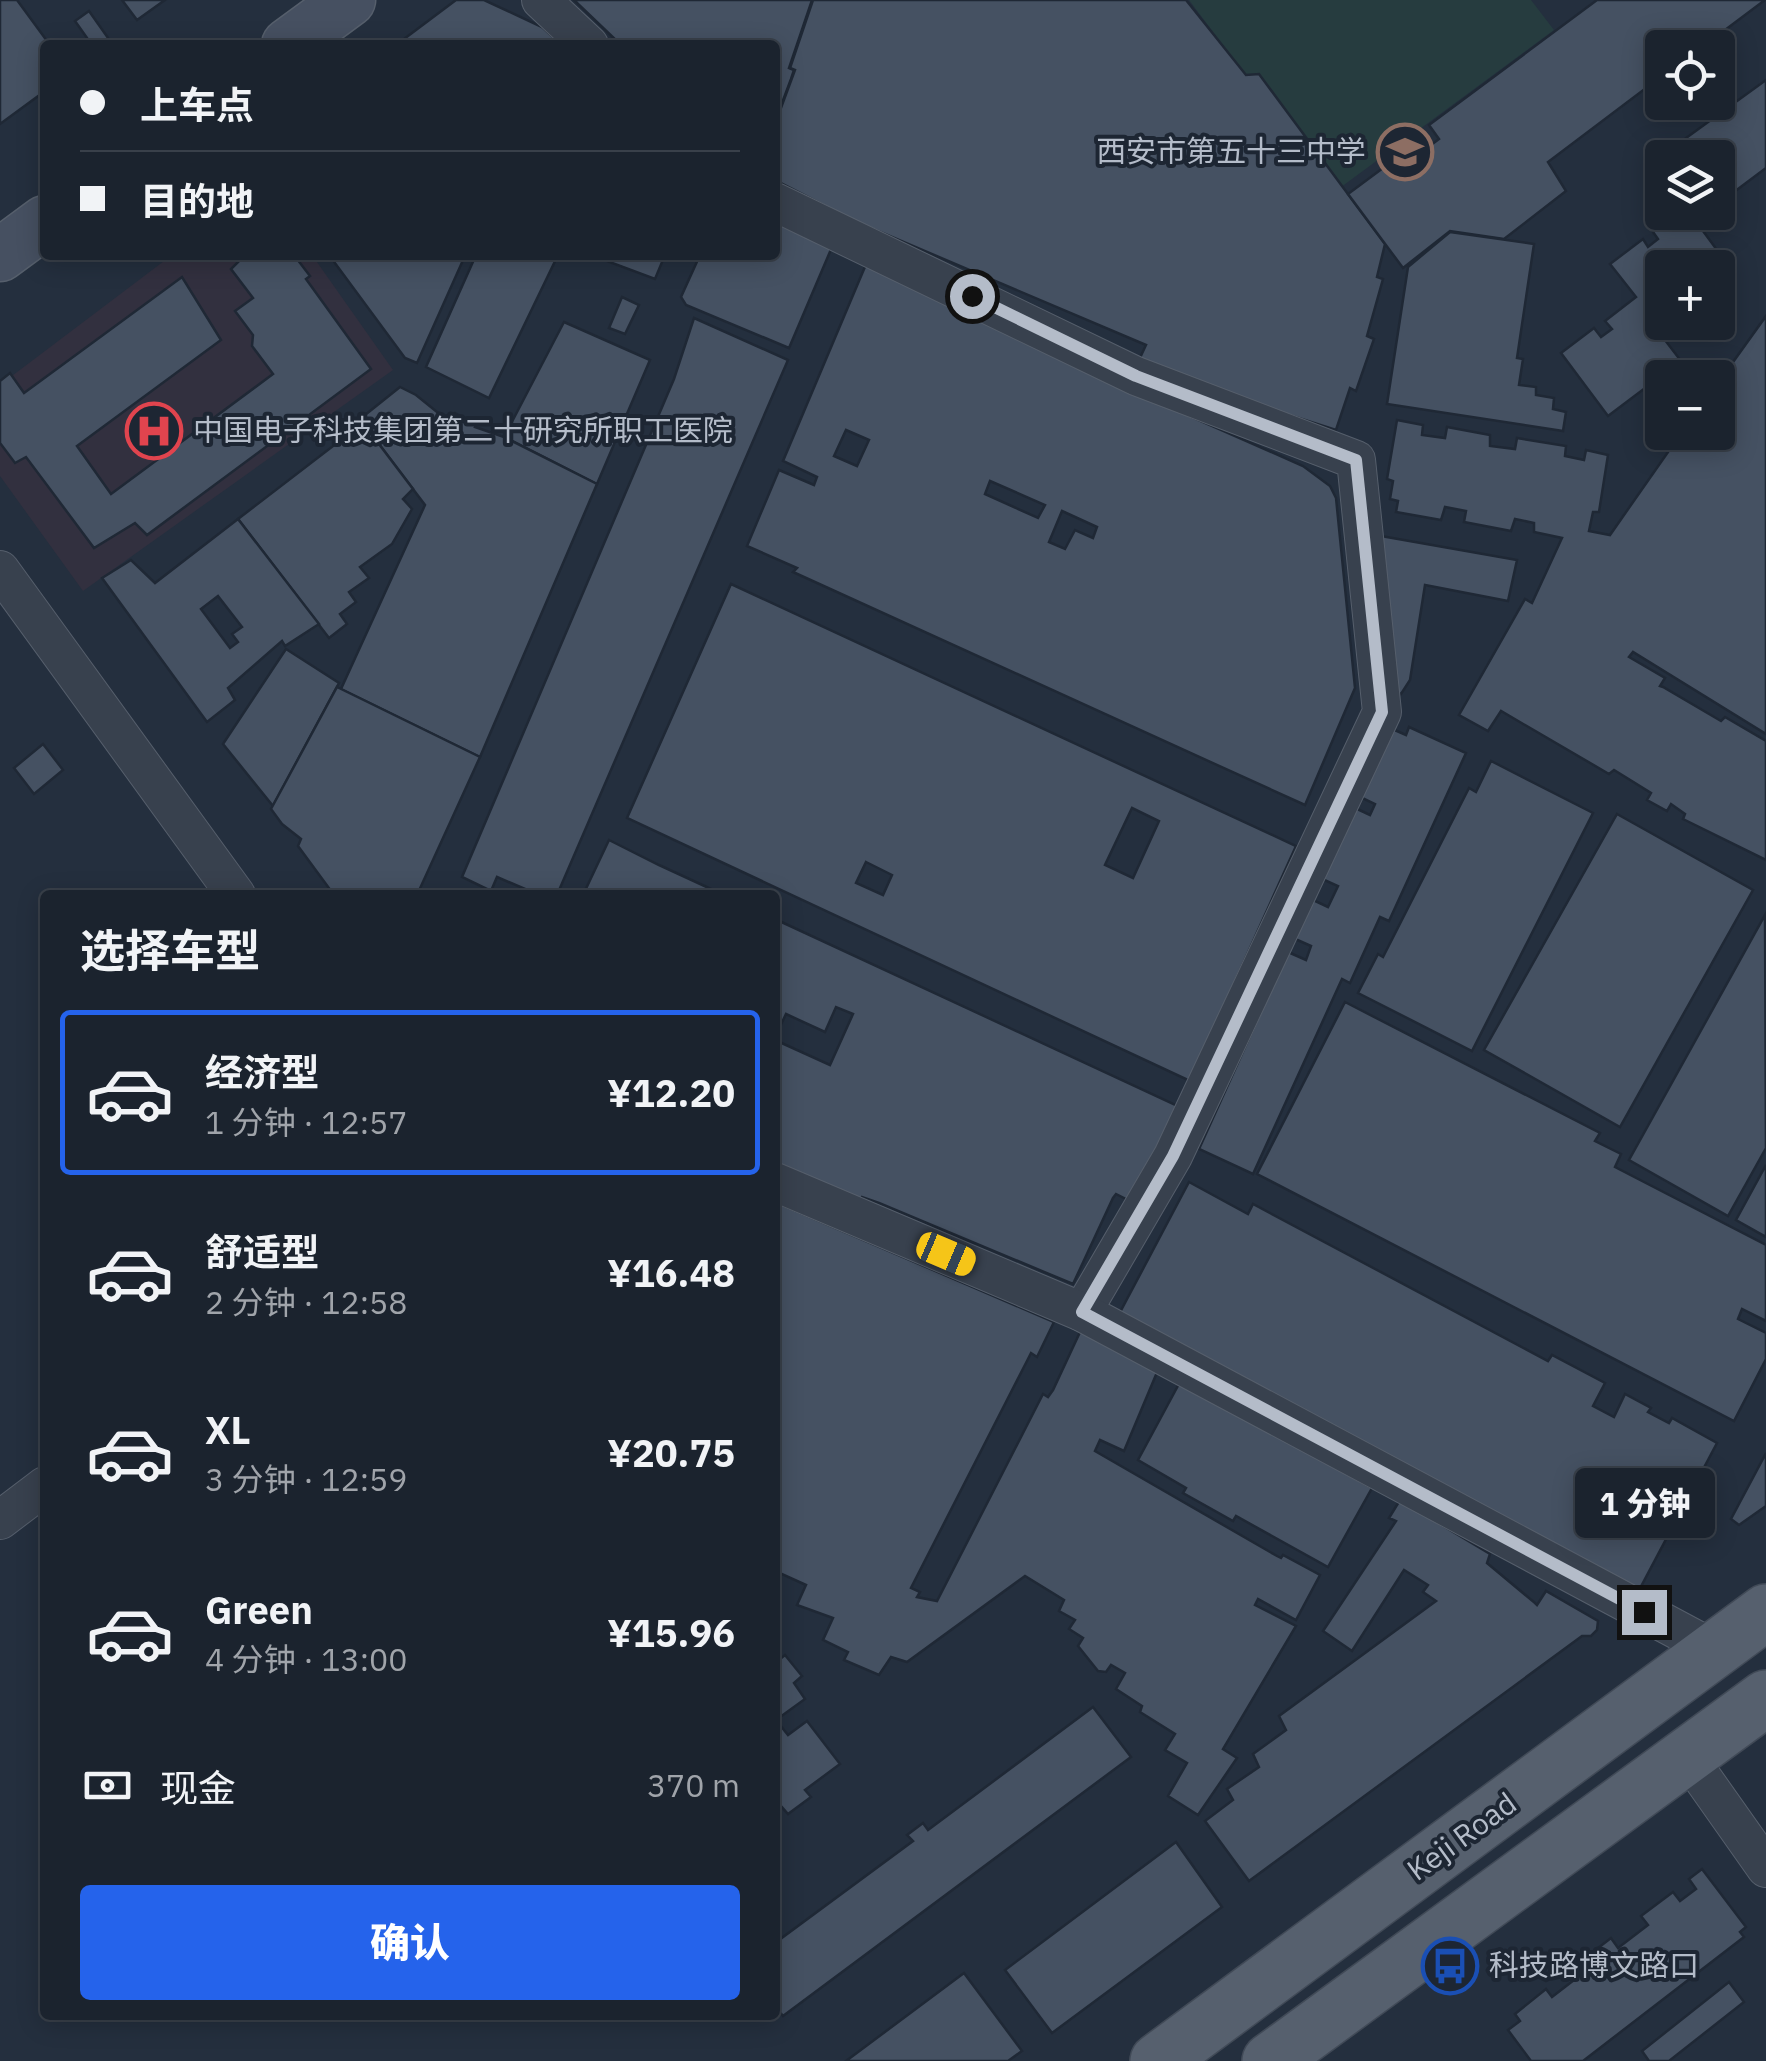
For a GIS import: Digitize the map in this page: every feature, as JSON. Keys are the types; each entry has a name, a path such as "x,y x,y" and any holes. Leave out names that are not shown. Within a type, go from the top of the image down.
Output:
{"main road":[{"name":"Keji Road","path":"1158,2061 1766,1612"},
{"path":"1270,2061 1766,1698"}],"street":[{"path":"295,40 349,0"},
{"path":"541,0 584,40"},
{"path":"780,204 1136,376 1356,460 1382,712 1173,1156 1082,1312"},
{"path":"0,254 40,226"},
{"path":"0,570 232,890"},
{"path":"780,1184 1082,1312 1715,1650"},
{"path":"0,1520 40,1490"},
{"path":"1687,1756 1766,1868"}],"shaded area":[{"name":"中国电子科技集团第二十研究所职工医院","path":"165,260 316,260 393,370 83,591 0,476 0,385"}],"green space":[{"path":"1189,0 1531,0 1554,30 1333,193"}],"building":[{"path":"0,0 17,0 46,40 40,40 40,95 0,124"},
{"path":"122,0 165,0 137,20"},
{"path":"456,0 484,0 542,27 556,40 403,40"},
{"path":"574,0 812,0 780,108 780,40 616,40"},
{"path":"813,0 1186,0 1246,75 1259,74 1385,244 1377,277 1383,279 1367,336 1374,339 1356,391 1350,388 1336,430 1178,379 1139,360 1146,345 859,223 780,183 780,110 795,70 790,68"},
{"path":"1597,0 1765,0 1725,30 1645,30 1645,89 1548,162 1566,191 1504,239 1450,231 1403,268 1348,194 1383,168 1381,160 1411,137 1423,151 1439,139 1429,125"},
{"path":"89,11 109,40 88,40 75,21"},
{"path":"1766,80 1766,168 1735,191 1735,140 1683,140 1711,120 1735,120 1735,102"},
{"path":"780,224 832,247 789,348 686,305 681,297 698,260 780,260"},
{"path":"1702,230 1717,250 1645,250 1645,340 1665,340 1680,360 1645,360 1645,388 1608,416 1561,353 1594,328 1601,337 1612,329 1605,321 1636,297 1610,264 1643,239 1648,247 1658,239 1653,232"},
{"path":"1450,232 1534,244 1517,358 1523,359 1519,385 1536,387 1536,395 1554,398 1553,409 1566,412 1563,431 1387,404 1408,267"},
{"path":"240,260 298,260 310,276 306,279 371,369 147,535 135,523 94,548 26,457 15,463 0,443 0,381 10,373 24,393 182,277 221,340 77,446 111,494 273,374 252,346 253,335 235,311 253,298 231,269"},
{"path":"333,260 463,260 417,363 405,358"},
{"path":"474,260 556,260 489,398 426,367"},
{"path":"604,260 663,260 655,279"},
{"path":"867,262 1126,388 1303,466 1330,486 1336,498 1355,688 1305,805 793,572 797,568 747,546 779,470 814,485 817,477 783,461","holes":["846,430 869,440 857,466 834,456","990,481 1045,505 1038,518 985,494","1062,511 1097,527 1093,538 1075,530 1065,549 1049,542"]},
{"path":"622,297 639,305 625,334 609,328"},
{"path":"1766,316 1766,734 1633,652 1629,657 1665,678 1660,686 1766,741 1766,860 1683,819 1685,814 1671,804 1667,811 1647,800 1651,793 1614,770 1609,774 1501,711 1488,731 1459,715 1525,599 1532,603 1562,538 1534,532 1534,523 1515,519 1511,531 1464,522 1466,511 1445,507 1441,520 1396,512 1398,501 1390,499 1393,481 1387,479 1397,420 1423,425 1422,435 1445,438 1447,427 1490,435 1490,446 1515,449 1517,438 1566,446 1565,456 1584,460 1586,450 1608,455 1599,512 1593,512 1589,531 1610,535 1669,450 1735,450 1734,360"},
{"path":"694,318 788,360 559,890 527,890 497,877 489,890 462,877 674,379"},
{"path":"564,322 650,360 597,484 504,437"},
{"path":"400,387 447,420 455,413 475,427 504,437 597,484 480,757 341,689 425,505 360,419"},
{"path":"363,423 413,489 403,499 412,509 392,544 360,567 369,578 349,592 356,602 340,614 347,624 329,638 238,519"},
{"path":"238,519 319,624 285,646 282,641 228,688 235,700 207,722 102,578 131,560 155,583","holes":["218,596 242,627 232,634 238,642 230,648 201,609"]},
{"path":"1381,536 1517,560 1508,601 1425,585 1410,680 1401,694 1397,693"},
{"path":"731,584 1296,846 1190,1081 627,818","holes":["1132,808 1159,821 1133,878 1105,865","866,862 892,875 883,895 856,883"]},
{"path":"286,649 339,683 273,806 223,744"},
{"path":"337,687 480,757 419,890 330,890 298,846 301,839 271,809"},
{"path":"1409,727 1466,753 1389,921 1380,917 1350,983 1342,979 1253,1174 1199,1149 1288,952 1306,960 1311,946 1293,938 1311,899 1328,907 1338,886 1320,878 1353,807 1370,815 1375,804 1358,796 1390,728 1406,735"},
{"path":"43,744 63,770 34,794 14,768"},
{"path":"1491,761 1593,813 1472,1051 1358,993 1378,954 1383,957 1469,788 1476,792"},
{"path":"1617,814 1753,890 1620,1127 1484,1050"},
{"path":"609,840 713,890 585,890"},
{"path":"1765,915 1766,1148 1728,1216 1629,1160"},
{"path":"780,921 1180,1107 1132,1202 1116,1194 1113,1198 1073,1284 780,1166 780,1042 830,1065 853,1014 836,1007 825,1032 786,1014 780,1027"},
{"path":"1345,1002 1600,1133 1595,1141 1621,1154 1615,1167 1766,1245 1766,1321 1742,1309 1738,1319 1766,1333 1766,1359 1734,1421 1257,1174"},
{"path":"1766,1165 1766,1237 1736,1220"},
{"path":"1189,1182 1248,1214 1253,1204 1548,1361 1552,1355 1605,1383 1593,1406 1614,1417 1625,1394 1651,1408 1648,1412 1669,1423 1672,1418 1717,1443 1637,1594 1117,1318"},
{"path":"780,1204 1054,1322 1037,1357 1031,1353 911,1588 920,1592 917,1597 937,1601 1043,1394 1048,1397 1053,1390 1081,1330 1158,1370 1124,1451 1100,1440 1095,1451 1277,1556 1283,1555 1320,1575 1296,1620 1258,1599 1255,1605 1296,1626 1223,1749 1237,1758 1198,1815 1168,1796 1187,1763 1165,1750 1175,1734 1140,1712 1142,1706 1116,1689 1125,1673 1111,1665 1106,1672 1098,1671 1078,1646 1083,1638 1069,1629 1075,1620 1059,1611 1064,1600 1025,1576 907,1662 891,1657 879,1675 844,1660 848,1652 823,1640 833,1618 797,1605 806,1585 780,1573"},
{"path":"1180,1382 1372,1488 1328,1567 1236,1516 1233,1521 1183,1493 1186,1488 1138,1460"},
{"path":"1766,1453 1766,1506 1739,1525 1731,1519"},
{"path":"1400,1500 1490,1554 1487,1563 1537,1605 1546,1591 1598,1621 1597,1630 1591,1636 1582,1636 1249,1881 1205,1821 1233,1800 1227,1789 1259,1767 1253,1754 1286,1730 1279,1716 1436,1601 1423,1592 1428,1585 1404,1570 1352,1651 1323,1631 1396,1521 1389,1518"},
{"path":"785,1655 802,1676 794,1683 805,1699 780,1717 780,1659"},
{"path":"1093,1707 1131,1757 783,2016 780,1939 913,1841 907,1835 923,1823 928,1830"},
{"path":"807,1721 840,1764 805,1790 811,1797 788,1814 781,1806 780,1725 788,1735"},
{"path":"1176,1842 1222,1907 1052,2033 1005,1970"},
{"path":"1702,1869 1746,1927 1740,1932 1744,1937 1583,2061 1531,2061 1508,2030 1520,2021 1515,2014 1546,1989 1552,1997 1583,1973 1576,1965 1611,1938 1618,1948 1648,1925 1641,1916 1673,1892 1680,1901 1696,1889 1689,1879"},
{"path":"964,1973 1022,2051 1008,2061 846,2061"},
{"path":"1729,1982 1744,2002 1669,2061 1649,2061 1642,2051"}],"place":[{"name":"西安市第五十三中学","path":"1405,152"},
{"name":"中国电子科技集团第二十研究所职工医院","path":"154,431"},
{"name":"科技路博文路口","path":"1450,1966"}],"route":[{"path":"972,296 1136,376 1356,460 1382,712 1173,1156 1082,1312 1644,1612"}]}
